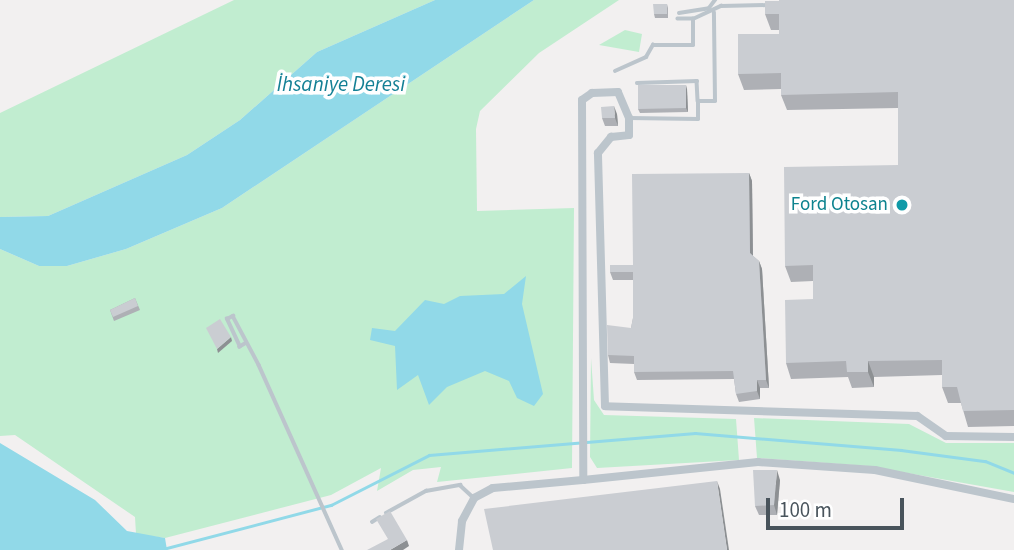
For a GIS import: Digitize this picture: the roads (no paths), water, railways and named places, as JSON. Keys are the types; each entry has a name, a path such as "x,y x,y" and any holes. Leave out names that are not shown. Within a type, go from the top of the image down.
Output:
{"street":[{"path":"583,480 582,100 592,93 618,92 629,118 629,135 611,137 598,153 605,406 917,415 946,436 1014,437"},
{"path":"459,550 462,521 474,498 493,488 758,462 875,470 1014,499"}],"lane":[{"path":"715,0 709,8 679,16 693,19 713,13 721,6 772,5"},
{"path":"698,101 715,101 713,13"},
{"path":"615,71 646,57 653,46 693,44 693,19"},
{"path":"629,118 698,118 697,81 637,83"},
{"path":"245,344 240,347 227,319 233,316 318,497 323,516 342,550"},
{"path":"372,522 426,491 460,485 474,498"}],"water":[{"name":"İhsaniye Deresi","path":"435,0 534,0 222,208 126,249 67,266 39,266 0,249 0,217 48,216 187,155 240,120 317,52"},
{"path":"526,276 522,304 543,394 534,406 517,398 509,381 485,371 447,387 429,405 418,375 397,390 395,346 370,340 372,328 395,331 425,300 444,304 460,296 504,294"},
{"path":"0,443 95,500 127,531 165,538 167,550 0,550"}],"waterway":[{"path":"163,549 331,505 429,455 695,433 901,450 985,461 1014,473"}],"place":[{"name":"Ford Otosan","path":"902,205"}]}
